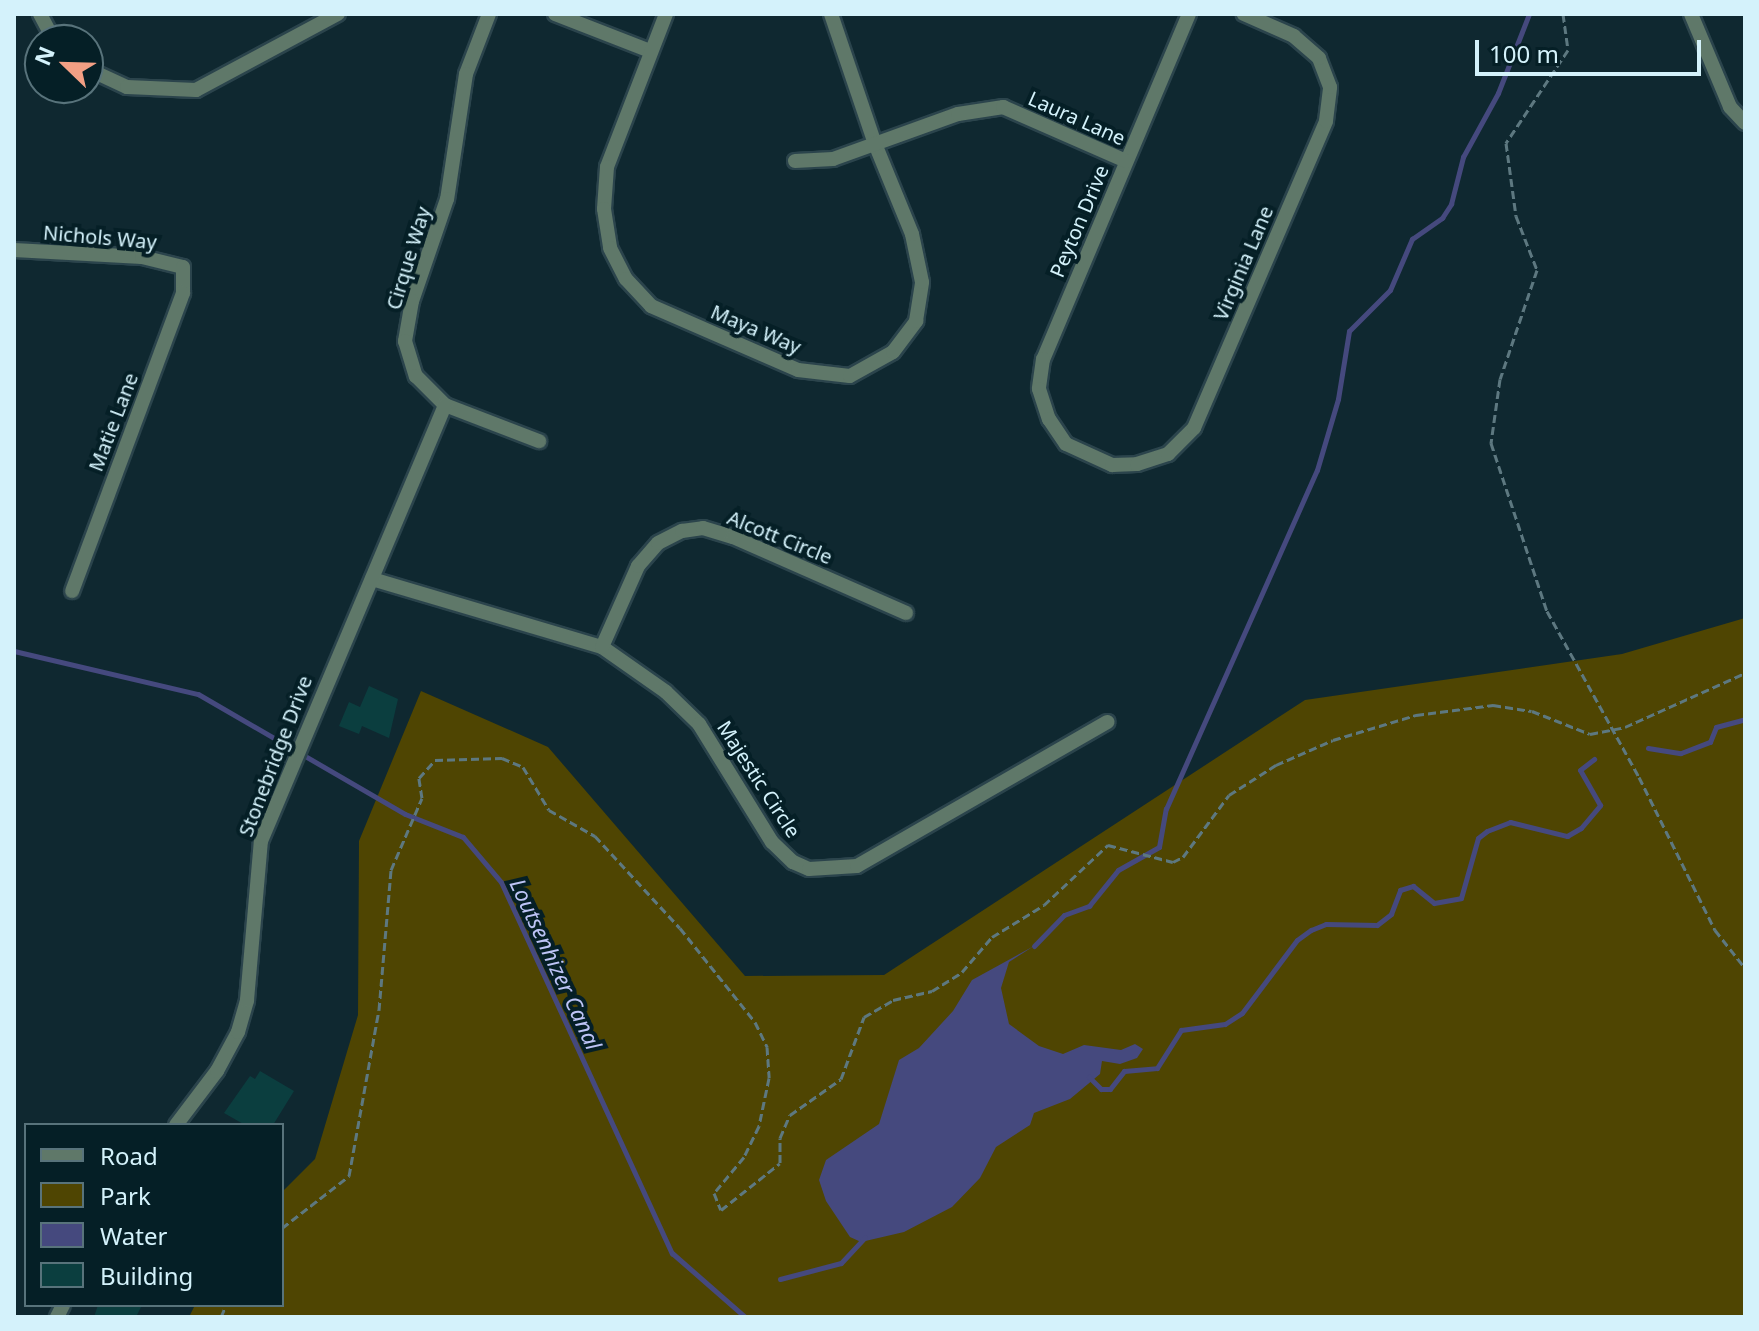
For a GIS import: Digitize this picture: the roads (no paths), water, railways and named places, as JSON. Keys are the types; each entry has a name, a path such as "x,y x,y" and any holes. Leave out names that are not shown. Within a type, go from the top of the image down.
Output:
{"street":[{"path":"104,76 127,87 196,90 338,14"},
{"name":"Cirque Way","path":"489,14 466,74 447,199 412,301 405,341 416,376 445,405 539,441"},
{"path":"555,14 650,51"},
{"name":"Maya Way","path":"666,14 607,167 604,209 610,248 626,279 651,306 798,370 850,376 893,352 916,321 922,282 912,234 875,144 831,14"},
{"name":"Peyton Drive","path":"1066,444 1039,389 1043,359 1189,14"},
{"name":"Virginia Lane","path":"1066,444 1112,465 1137,464 1168,454 1194,428 1326,121 1330,87 1319,58 1294,36 1244,14"},
{"path":"1691,14 1730,107 1745,123"},
{"name":"Laura Lane","path":"795,161 833,159 958,114 1003,107 1126,161"},
{"name":"Nichols Way","path":"14,250 142,257 183,267"},
{"name":"Matie Lane","path":"72,591 183,293 183,267"},
{"name":"Stonebridge Drive","path":"178,1123 217,1071 238,1032 247,1000 261,841 445,405"},
{"name":"Alcott Circle","path":"602,647 638,566 658,543 682,531 703,528 906,613"},
{"name":"Majestic Circle","path":"372,579 602,647 666,692 699,724 772,842 793,862 809,869 857,866 1107,722"}],"water":[{"path":"1034,946 1009,962 1001,988 1009,1024 1039,1046 1063,1054 1084,1045 1121,1050 1135,1044 1143,1049 1137,1058 1120,1064 1102,1061 1100,1074 1070,1099 1034,1113 1030,1125 996,1147 980,1178 952,1207 904,1232 861,1242 850,1237 826,1201 819,1180 826,1160 879,1124 899,1060 919,1048 953,1011 972,980"}],"waterway":[{"path":"1034,946 1064,915 1089,906 1118,870 1159,847 1166,809 1317,470 1338,399 1349,331 1390,290 1412,239 1442,218 1451,204 1463,157 1498,93 1529,14"},
{"name":"Loutsenhizer Canal","path":"14,651 198,694 405,814 463,837 501,882 672,1253 745,1317"},
{"path":"1648,748 1681,753 1710,742 1716,727 1745,719"},
{"path":"1089,1077 1101,1089 1110,1089 1124,1071 1157,1068 1181,1030 1225,1024 1242,1013 1297,940 1311,930 1326,924 1377,925 1391,914 1400,890 1413,886 1434,903 1461,898 1478,838 1487,831 1510,822 1567,836 1581,828 1600,805 1580,770 1594,759"},
{"path":"780,1279 841,1263 865,1237"}]}
